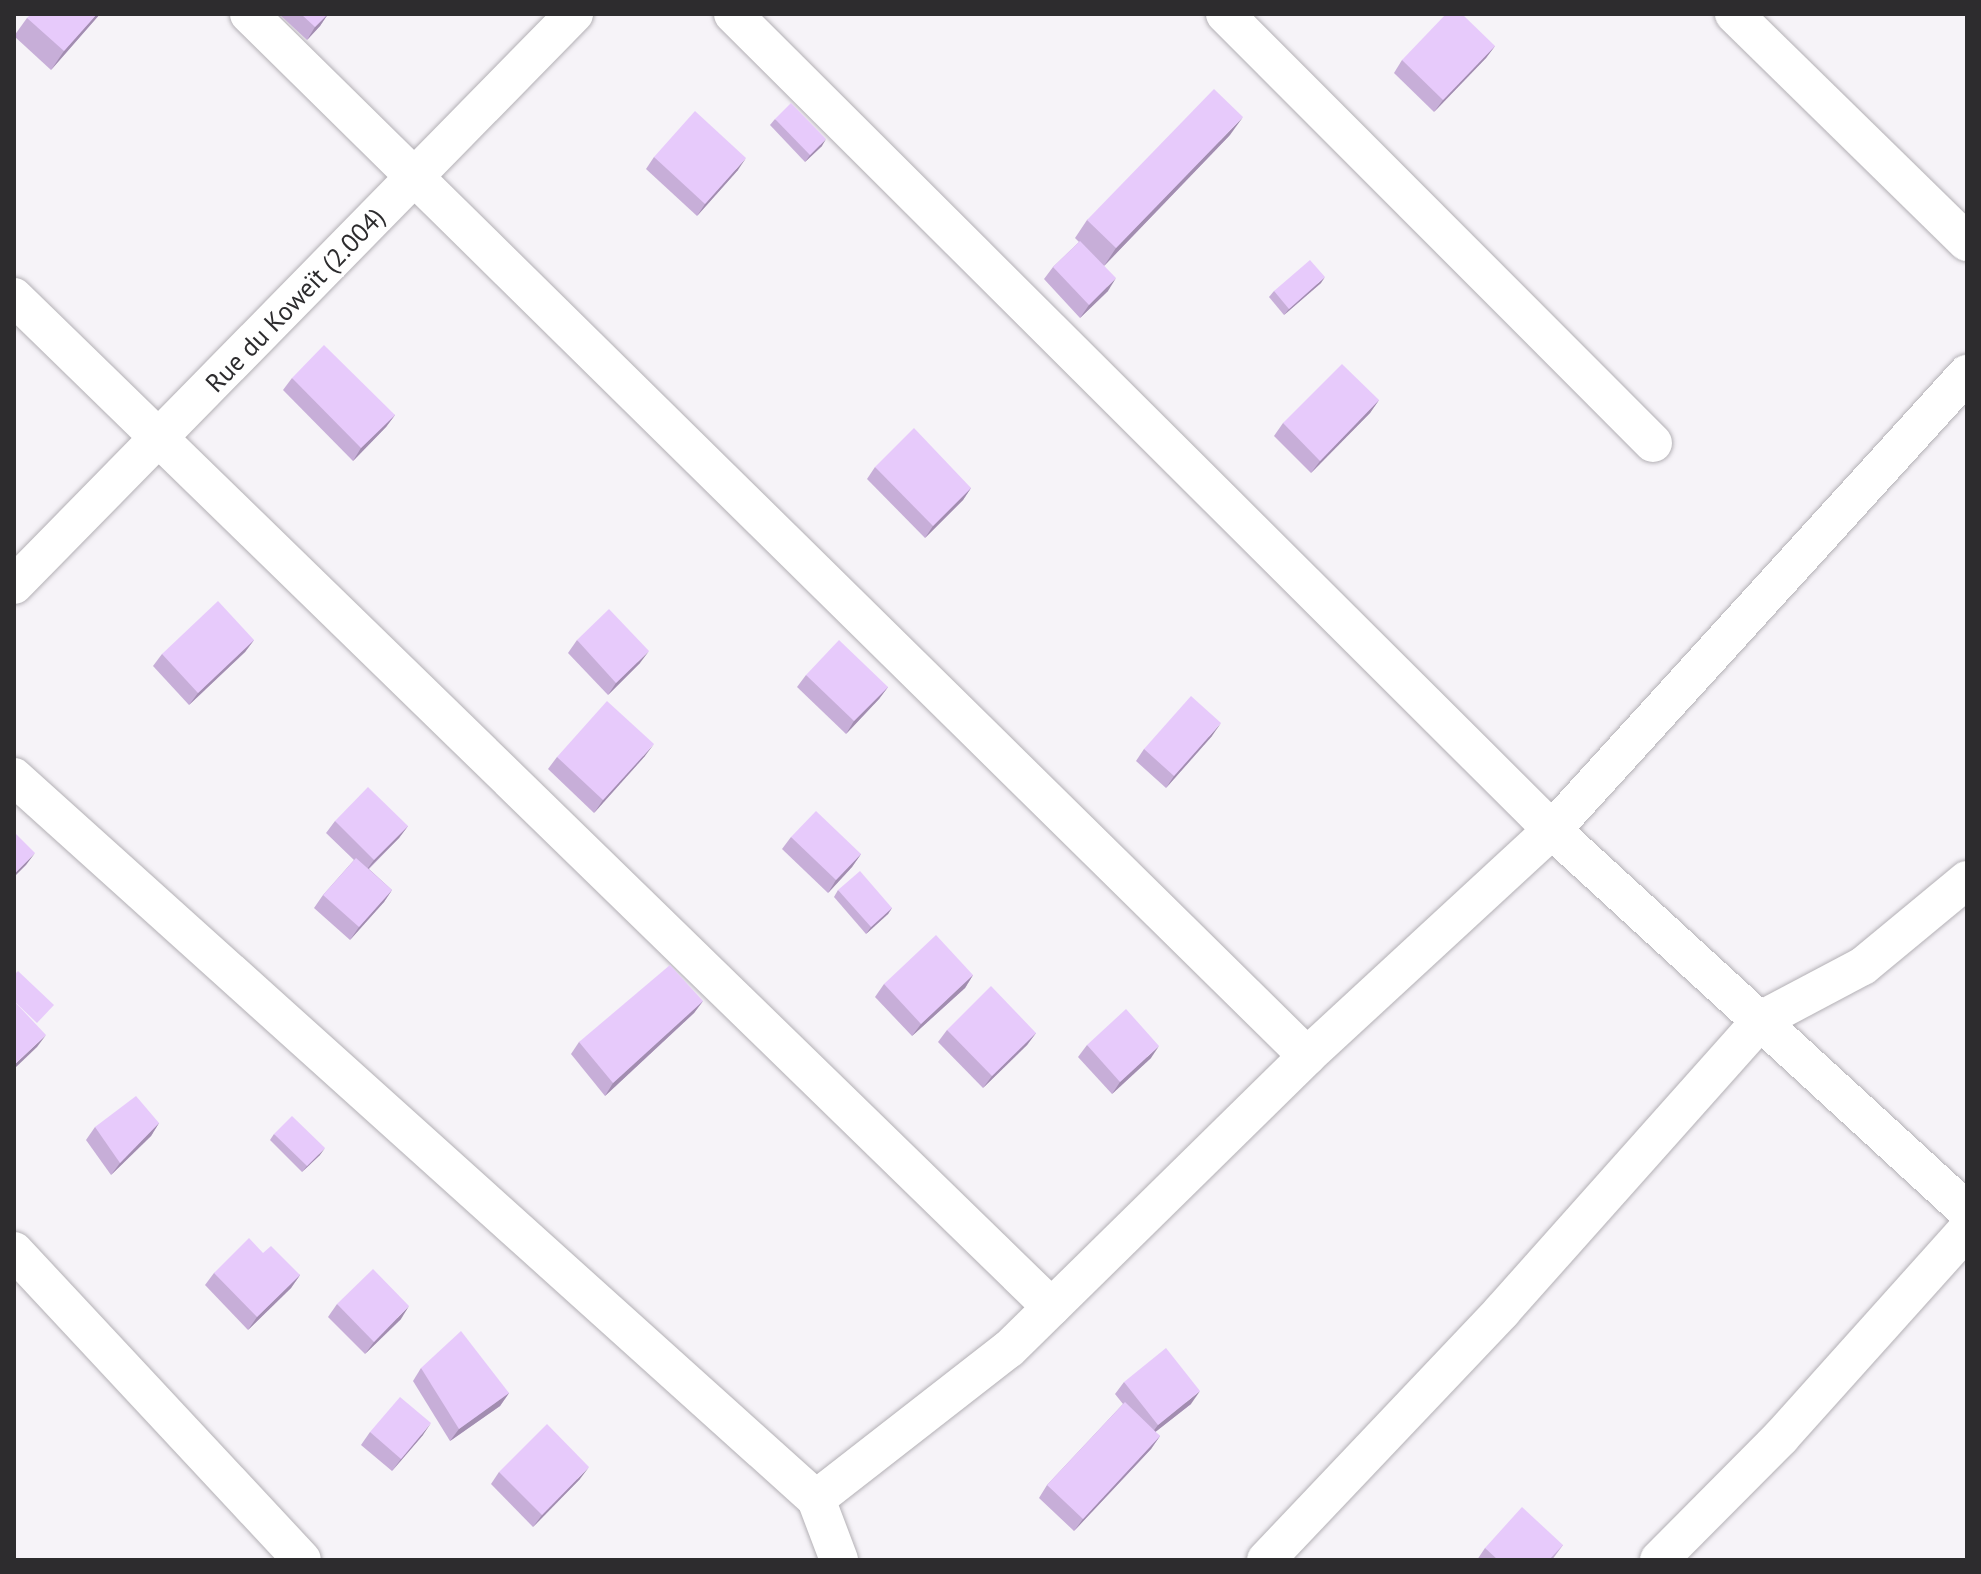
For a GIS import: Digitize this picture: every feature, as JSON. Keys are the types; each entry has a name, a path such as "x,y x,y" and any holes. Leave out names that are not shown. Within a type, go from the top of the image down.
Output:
{"street":[{"path":"249,14 1307,1056"},
{"name":"Rue du Koweït (2.004)","path":"14,585 574,14"},
{"path":"733,14 1552,830 1967,1211"},
{"path":"1225,14 1653,443"},
{"path":"1734,14 1967,242"},
{"path":"14,297 1051,1307"},
{"path":"816,1499 1009,1349 1307,1056 1552,830 1967,374"},
{"path":"14,777 816,1499 839,1560"},
{"path":"1266,1560 1502,1311 1761,1020 1863,966 1967,880"},
{"path":"1659,1560 1781,1437 1967,1230"},
{"path":"14,1251 302,1560"}],"building":[{"path":"31,14 97,14 64,51 27,18"},
{"path":"301,14 328,14 315,27"},
{"path":"1446,14 1462,14 1495,46 1443,100 1402,60"},
{"path":"1214,89 1243,117 1116,248 1087,220"},
{"path":"791,103 826,139 810,155 775,119"},
{"path":"695,111 746,158 705,204 654,157"},
{"path":"1080,241 1116,278 1089,305 1053,267"},
{"path":"1310,260 1325,277 1289,309 1274,291"},
{"path":"324,345 395,415 361,448 292,378"},
{"path":"1342,364 1379,400 1320,461 1283,423"},
{"path":"914,428 971,488 933,526 875,467"},
{"path":"218,601 254,640 198,693 162,654"},
{"path":"609,609 649,651 616,683 577,640"},
{"path":"839,640 888,687 854,721 806,675"},
{"path":"1191,696 1221,723 1174,776 1144,749"},
{"path":"607,701 654,744 603,800 557,757"},
{"path":"368,787 408,826 374,860 335,821"},
{"path":"816,811 861,854 836,880 791,837"},
{"path":"14,832 35,853 14,874"},
{"path":"356,858 392,890 359,927 323,895"},
{"path":"860,871 892,908 871,927 838,890"},
{"path":"936,935 973,975 921,1024 884,984"},
{"path":"670,965 703,1001 613,1083 579,1042"},
{"path":"18,971 54,1005 37,1023 14,1001 14,975"},
{"path":"991,986 1036,1033 992,1076 947,1030"},
{"path":"14,1001 46,1035 14,1065"},
{"path":"1126,1009 1159,1046 1120,1082 1087,1045"},
{"path":"136,1096 159,1123 120,1163 95,1127"},
{"path":"292,1116 325,1148 307,1166 274,1134"},
{"path":"249,1238 263,1253 271,1246 300,1275 257,1317 214,1273"},
{"path":"373,1269 409,1306 374,1342 337,1304"},
{"path":"461,1331 509,1393 459,1429 421,1368"},
{"path":"1166,1348 1200,1391 1158,1425 1124,1382"},
{"path":"400,1397 431,1423 401,1459 370,1432"},
{"path":"1125,1402 1160,1436 1083,1519 1047,1485"},
{"path":"547,1424 589,1467 542,1515 499,1472"},
{"path":"1522,1507 1563,1545 1549,1560 1498,1560 1485,1548"}]}
